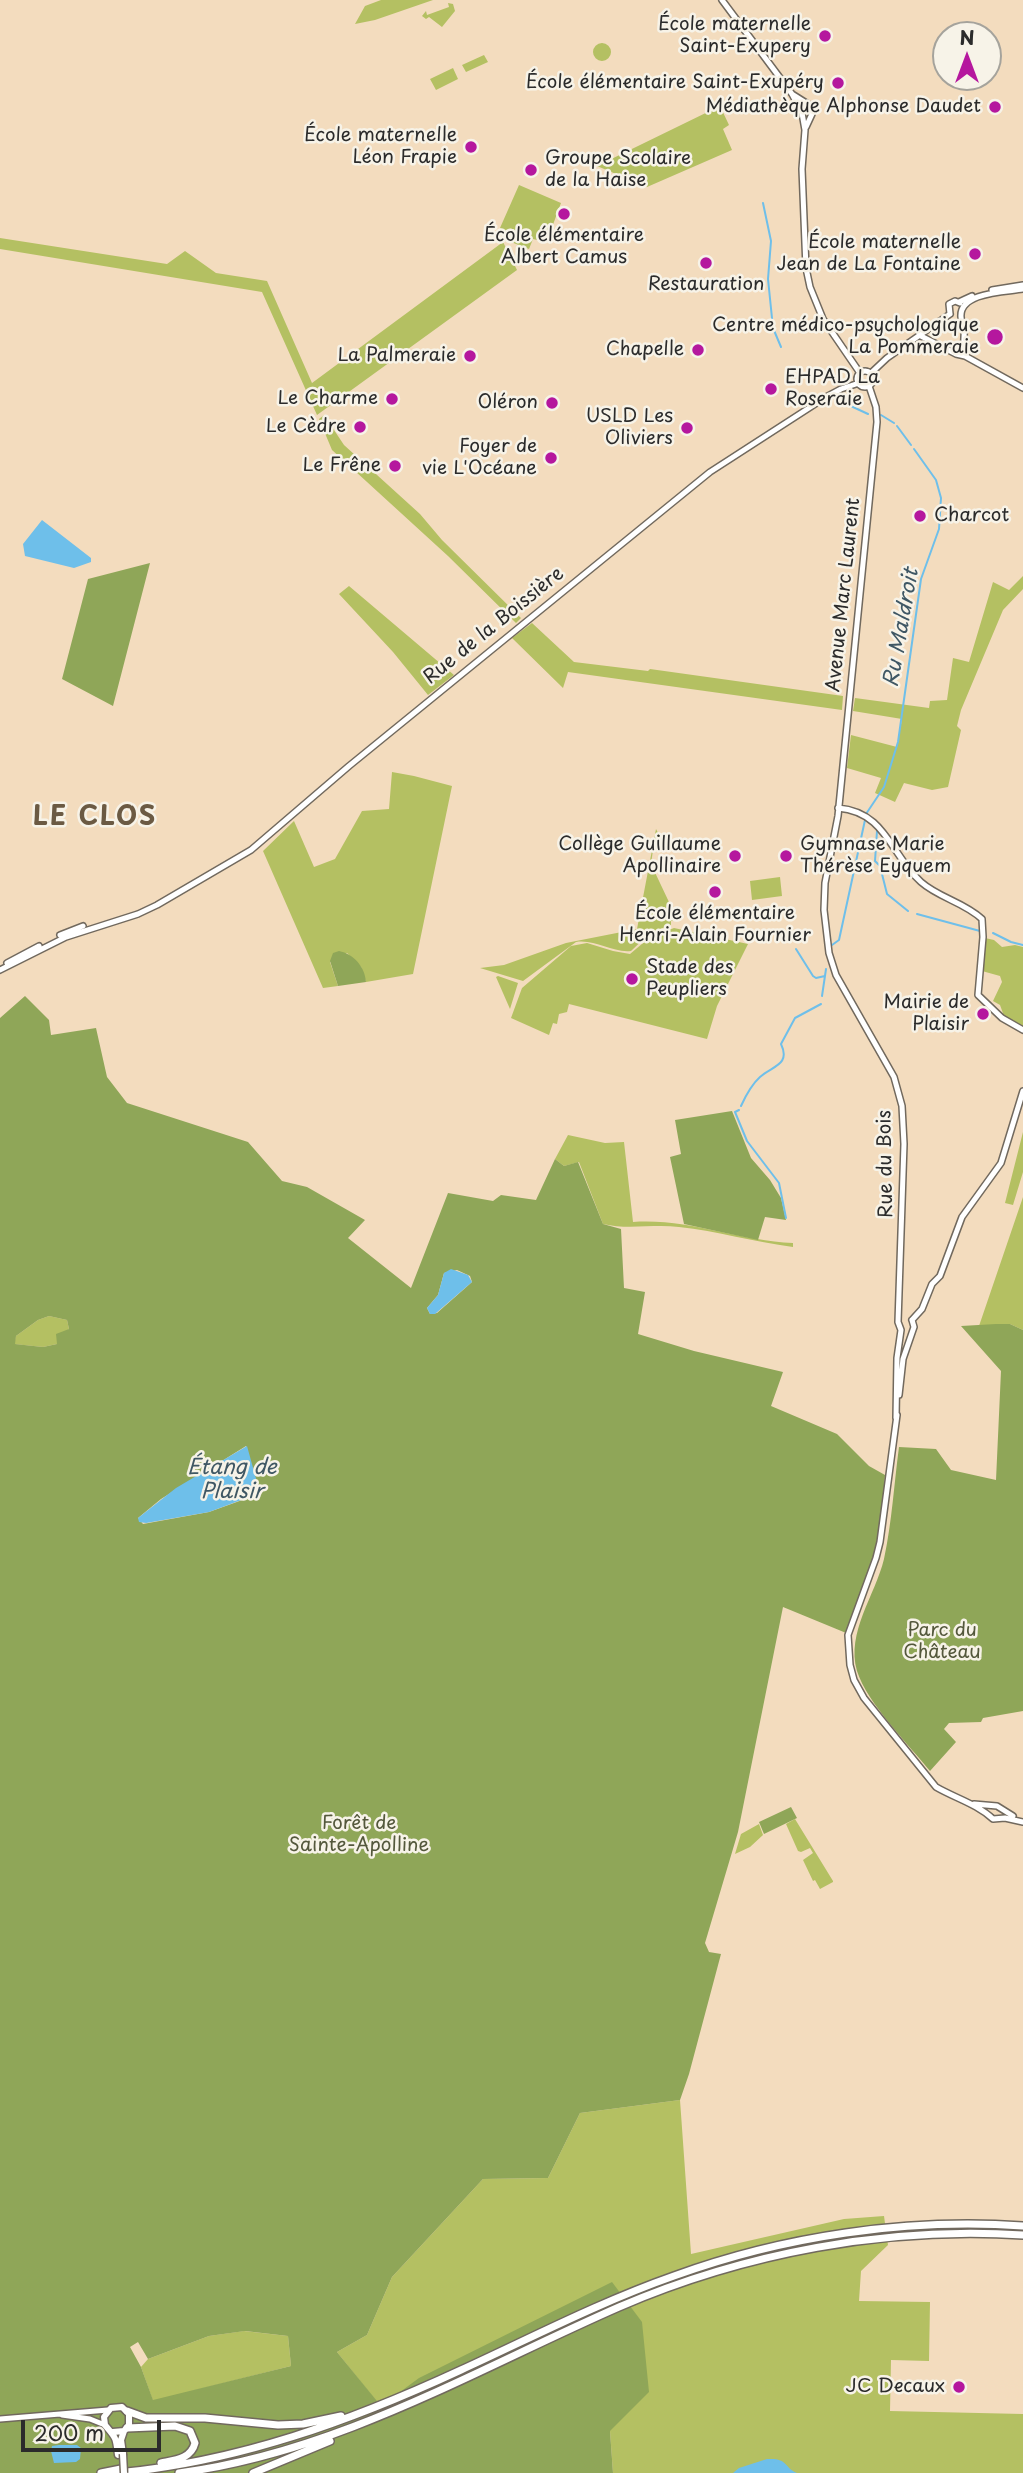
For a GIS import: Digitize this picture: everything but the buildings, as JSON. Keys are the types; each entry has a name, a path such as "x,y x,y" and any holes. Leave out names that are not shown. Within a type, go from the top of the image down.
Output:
{"highway":[{"path":"121,2473 192,2463 322,2428 460,2371 618,2298 675,2275 719,2262 801,2241 884,2229 971,2224 1023,2226"},
{"path":"179,2473 275,2453 326,2438 464,2381 622,2306 722,2271 802,2251 885,2238 959,2234 1023,2235"},
{"path":"127,2411 142,2418 205,2418 278,2425 303,2424 359,2414"},
{"path":"102,2473 184,2457 195,2446 194,2435 185,2427 126,2429"},
{"path":"253,2473 348,2434 351,2428"}],"main road":[{"path":"120,2455 113,2432 105,2425 104,2417 108,2410 119,2406 127,2411 130,2421 121,2440 121,2473"},
{"path":"113,2432 126,2429"}],"street":[{"path":"722,0 807,118"},
{"path":"792,94 811,106 805,130 803,184 806,268 810,287 823,319 860,373"},
{"path":"800,107 803,99"},
{"path":"871,373 919,335 958,312 984,292 1023,287"},
{"path":"958,312 964,328 962,348 965,356"},
{"path":"919,335 965,356 1023,388"},
{"path":"860,373 871,373"},
{"path":"860,373 858,378 862,386 869,386 873,380 871,373"},
{"name":"Rue de la Boissière","path":"0,969 71,930 157,905 251,850 349,766 710,472 826,397 859,383"},
{"name":"Avenue Marc Laurent","path":"844,988 836,975 829,953 824,910 825,883 838,808 877,422 876,407 869,386"},
{"path":"838,808 873,820 884,832 902,862 922,883 965,905 982,919 984,937 978,995 1002,1018 1023,1030"},
{"name":"Rue du Bois","path":"844,988 894,1077 902,1106 904,1136 901,1330 897,1358 896,1418"},
{"path":"900,1320 909,1319 922,1309 932,1284 940,1276 949,1247 970,1203 993,1177 1001,1163 1023,1091"},
{"path":"900,1311 914,1327 903,1359 883,1528 876,1558 848,1635 850,1665 854,1680 864,1698 936,1787 951,1796 989,1810 993,1819 1021,1821"},
{"path":"901,1330 911,1331"},
{"path":"989,1810 997,1806 1021,1821"},
{"path":"999,1818 1001,1810"},
{"path":"0,2419 108,2410"},
{"path":"48,2415 90,2419 105,2425"}],"green space":[{"path":"381,0 433,0 355,24 365,6"},
{"path":"448,3 453,4 455,11 442,27 429,17 426,19 422,16 426,11 427,15 449,7"},
{"path":"602,43 608,46 611,52 608,58 602,61 596,58 593,52 596,46"},
{"path":"484,55 488,62 466,72 462,65"},
{"path":"453,68 458,79 436,90 430,79"},
{"path":"720,106 729,125 723,129 732,150 647,187 597,166"},
{"path":"519,185 561,203 551,230 543,231 537,240 533,239 529,249 511,242 500,228"},
{"path":"0,238 167,264 185,251 216,273 267,281 312,383 503,242 517,270 317,415 262,292 0,249"},
{"path":"324,415 344,445 420,514 442,540 521,618 516,623 448,556 332,450 319,419"},
{"path":"150,563 113,706 62,679 88,579"},
{"path":"1023,576 1023,589 1003,610 961,710 957,726 961,730 948,787 932,790 904,783 895,802 875,793 881,778 847,768 851,735 897,747 902,719 853,711 855,698 929,708 930,701 947,700 953,658 969,662 993,582 1009,590"},
{"path":"349,586 454,675 428,695 393,652 339,594"},
{"path":"532,623 574,662 648,671 650,669 843,696 842,710 568,672 563,688 512,638"},
{"path":"392,772 452,786 413,974 366,982 361,967 347,953 330,962 338,986 323,988 263,851 294,821 314,867 335,859 362,811 389,809"},
{"path":"656,829 664,845 653,850 651,864 677,919 671,921 671,925 650,933 631,951 590,942 576,942 523,981 480,968 504,965 566,943 637,929"},
{"path":"780,877 782,896 752,900 750,881"},
{"name":"Stade des Peupliers","path":"674,928 748,944 717,1006 707,1039 569,1004 567,1012 559,1014 557,1024 553,1023 549,1035 511,1018 522,988 571,946 587,943 630,954 649,938"},
{"path":"985,938 994,940 1002,947 1023,947 1023,1027 1004,1016 1000,1005 993,1001 1002,982 1000,976 982,971"},
{"path":"339,951 358,962 366,982 338,986 330,961 333,953"},
{"path":"496,977 518,983 510,1009"},
{"name":"Forêt de Sainte-Apolline","path":"25,996 49,1020 51,1035 96,1028 107,1077 127,1103 248,1142 282,1181 307,1187 365,1220 348,1238 411,1288 448,1193 493,1201 501,1195 536,1200 555,1159 564,1166 578,1162 603,1224 621,1229 624,1288 645,1292 638,1334 694,1351 783,1372 771,1406 837,1434 869,1466 885,1475 880,1542 851,1635 783,1607 738,1832 705,1943 709,1952 721,1954 680,2100 580,2113 548,2178 483,2179 392,2277 367,2335 337,2352 381,2406 419,2378 612,2282 642,2322 649,2392 610,2431 613,2473 0,2473 0,1018","holes":["457,1270 470,1276 472,1282 437,1313 430,1314 427,1308 438,1295 444,1273","49,1316 67,1320 69,1329 56,1334 57,1344 43,1347 15,1344 16,1336 38,1320","246,1446 259,1494 209,1512 143,1524 138,1518 161,1499","245,2331 288,2336 291,2366 153,2400 141,2367 130,2347 138,2342 148,2359 209,2336"]},
{"path":"732,1111 751,1158 781,1198 786,1220 765,1217 758,1240 684,1224 670,1157 681,1154 675,1120"},
{"path":"1023,1132 1023,1172 1013,1205 1005,1203"},
{"path":"568,1135 605,1143 624,1142 633,1222 694,1226 793,1243 793,1247 679,1227 621,1227 603,1224 579,1162 564,1166 555,1159"},
{"path":"1023,1197 1023,1330 1010,1324 979,1326"},
{"path":"49,1316 67,1320 69,1329 57,1344 43,1347 14,1344 16,1336 38,1320"},
{"name":"Parc du Château","path":"1010,1324 1023,1330 1023,1711 983,1718 981,1722 949,1723 944,1729 956,1742 930,1771 889,1723 862,1683 857,1671 855,1642 884,1559 899,1447 936,1449 951,1470 996,1480 1001,1371 961,1326"},
{"path":"791,1807 797,1818 764,1834 759,1822"},
{"path":"795,1819 833,1881 820,1889 803,1860 813,1853 810,1848 798,1851 786,1824"},
{"path":"759,1824 763,1835 750,1847 735,1854 741,1834"},
{"path":"680,2100 691,2254 844,2219 884,2216 888,2245 861,2271 859,2301 930,2302 929,2361 891,2360 890,2411 1023,2414 1023,2473 613,2473 610,2431 380,2406 337,2352 367,2335 392,2277 483,2179 548,2178 580,2113"},
{"path":"244,2331 288,2336 291,2366 153,2401 141,2367 148,2359 209,2336"}],"water":[{"path":"42,520 91,558 91,562 74,568 25,556 23,544"},
{"path":"451,1269 468,1275 472,1282 435,1314 430,1314 427,1308 438,1295 444,1273"},
{"name":"Étang de Plaisir","path":"247,1446 260,1493 209,1512 139,1522 138,1518 176,1488"},
{"path":"77,2445 81,2448 80,2459 76,2462 54,2463 52,2446"},
{"path":"767,2459 782,2461 797,2473 733,2473 739,2468"}],"waterway":[{"name":"Ru Maldroit","path":"763,203 771,241 768,279 773,328 781,347"},
{"name":"Ru Maldroit","path":"838,400 868,414"},
{"name":"Ru Maldroit","path":"881,415 894,423"},
{"name":"Ru Maldroit","path":"897,426 911,445"},
{"name":"Ru Maldroit","path":"866,814 884,787 898,742 921,579 939,529 941,498 936,480 914,449"},
{"path":"832,945 839,940 865,820"},
{"name":"Ru Maldroit","path":"877,831 875,861 880,866 887,894 908,911"},
{"name":"Ru Maldroit","path":"917,914 980,931"},
{"name":"Ru Maldroit","path":"993,933 1023,945"},
{"path":"796,949 813,976 825,976"},
{"path":"822,996 826,969"},
{"path":"741,1106 757,1080 782,1061 784,1056 781,1044 795,1018 821,1004"},
{"path":"739,1110 735,1112 747,1141 779,1183 786,1218"}],"place":[{"name":"École maternelle Saint-Exupery","path":"825,36"},
{"name":"École élémentaire Saint-Exupéry","path":"838,83"},
{"name":"Médiathèque Alphonse Daudet","path":"995,107"},
{"name":"École maternelle Léon Frapie","path":"471,147"},
{"name":"Groupe Scolaire de la Haise","path":"531,170"},
{"name":"École élémentaire Albert Camus","path":"564,214"},
{"name":"École maternelle Jean de La Fontaine","path":"975,254"},
{"name":"Restauration","path":"706,263"},
{"name":"Centre médico-psychologique La Pommeraie","path":"995,337"},
{"name":"Chapelle","path":"698,350"},
{"name":"La Palmeraie","path":"470,356"},
{"name":"EHPAD La Roseraie","path":"771,389"},
{"name":"Le Charme","path":"392,399"},
{"name":"Oléron","path":"552,403"},
{"name":"Le Cèdre","path":"360,427"},
{"name":"USLD Les Oliviers","path":"687,428"},
{"name":"Foyer de vie L'Océane","path":"551,458"},
{"name":"Le Frêne","path":"395,466"},
{"name":"Charcot","path":"920,516"},
{"name":"Collège Guillaume Apollinaire","path":"735,856"},
{"name":"Gymnase Marie Thérèse Eyquem","path":"786,856"},
{"name":"École élémentaire Henri-Alain Fournier","path":"715,892"},
{"name":"Stade des Peupliers","path":"632,979"},
{"name":"Mairie de Plaisir","path":"983,1014"},
{"name":"JC Decaux","path":"959,2387"}],"district":[{"name":"LE CLOS","path":"95,818"}]}
